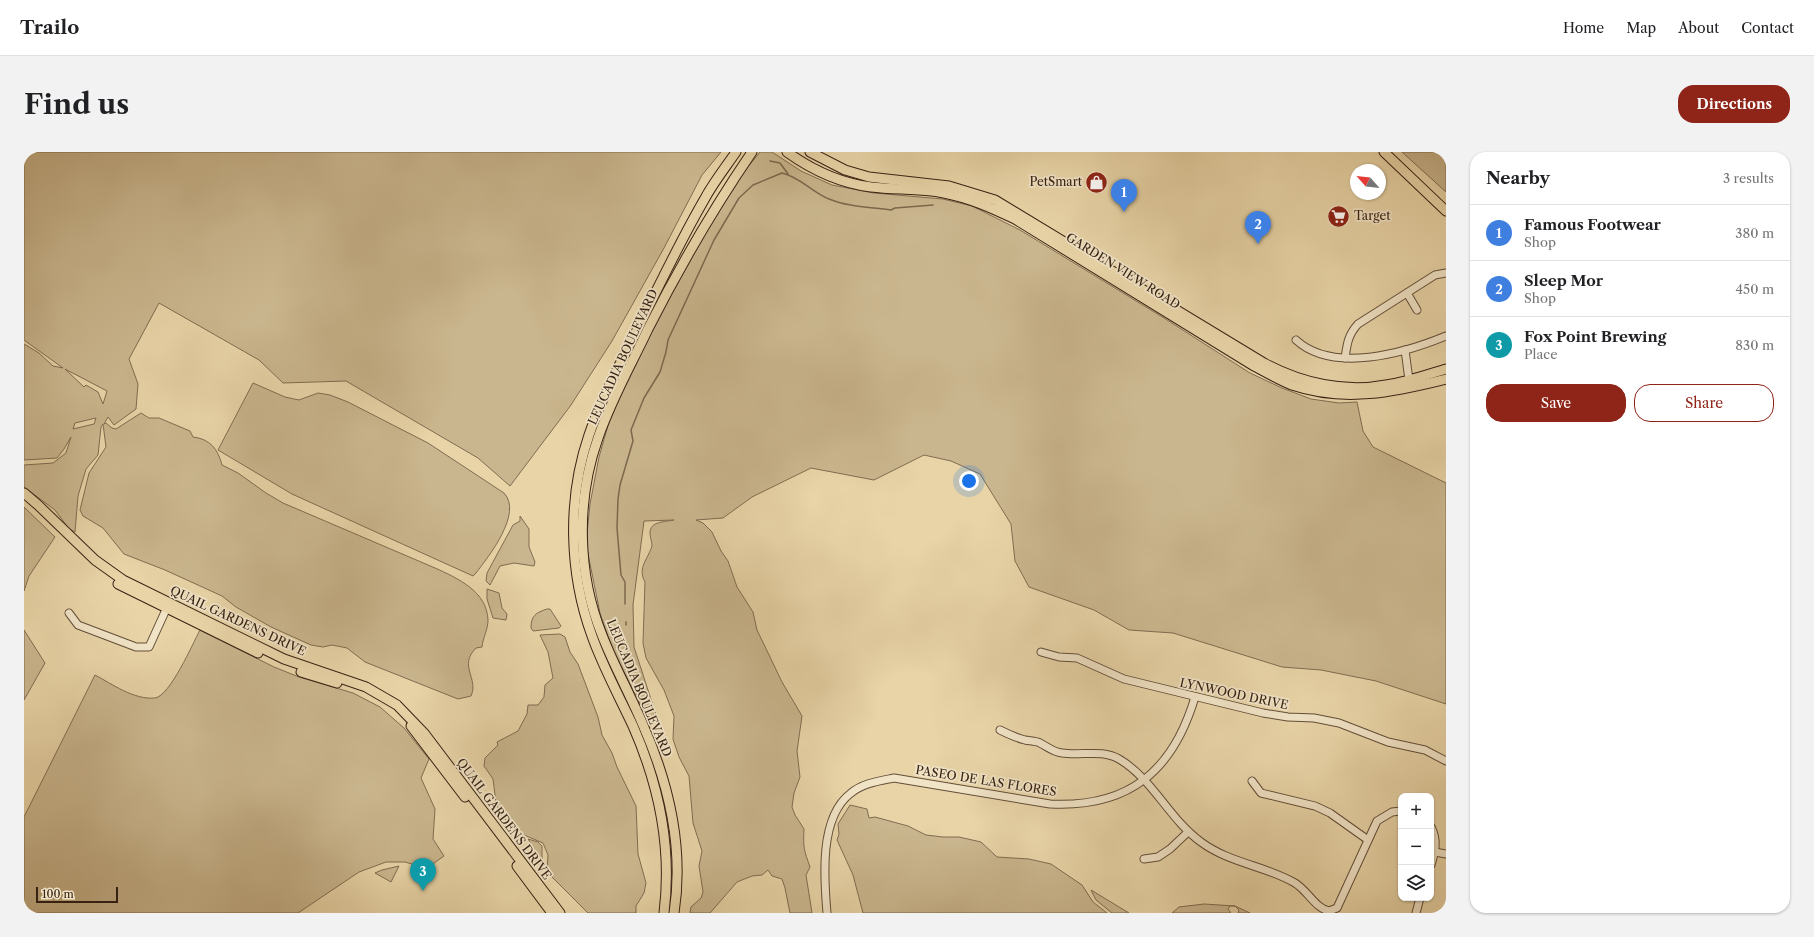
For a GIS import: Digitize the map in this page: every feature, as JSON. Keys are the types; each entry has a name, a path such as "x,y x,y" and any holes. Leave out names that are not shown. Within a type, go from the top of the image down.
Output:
{"main road":[{"name":"LEUCADIA BOULEVARD","path":"664,913 666,881 665,845 659,802 651,774 634,728 592,636 581,600 576,568 574,536 575,503 578,477 588,436 605,395 669,265 705,198 736,152"},
{"name":"LEUCADIA BOULEVARD","path":"674,913 678,880 676,843 670,800 661,771 643,724 615,668 601,633 590,598 584,566 583,535 585,500 588,475 598,438 614,399 678,270 716,204 752,152"},
{"name":"GARDEN VIEW ROAD","path":"787,152 817,171 841,181 870,187 943,193 984,204 1015,219 1254,366 1293,385 1333,394 1363,396 1411,388 1446,379"},
{"name":"GARDEN VIEW ROAD","path":"810,152 839,167 863,175 884,180 948,186 995,200 1264,363 1296,378 1321,385 1364,388 1386,386 1446,369"},
{"path":"1384,152 1446,211"},
{"name":"QUAIL GARDENS DRIVE","path":"24,494 38,505 106,569 123,580 168,606 286,666 365,693 395,711 411,726 552,913"},
{"name":"QUAIL GARDENS DRIVE","path":"24,501 40,514 96,568 118,584 284,659 366,687 397,705 424,733 560,913"}],"street":[{"path":"1345,358 1348,338 1358,324 1435,275 1446,272"},
{"path":"1407,293 1417,310"},
{"path":"1296,340 1304,348 1327,356 1365,358 1405,350 1446,336"},
{"path":"1405,350 1410,380"},
{"path":"69,613 78,625 136,647 149,647 168,606"},
{"name":"LYNWOOD DRIVE","path":"1041,652 1059,657 1078,658 1124,679 1263,714 1288,718 1314,718 1339,723 1388,742 1425,750 1446,761"},
{"name":"PASEO DE LAS FLORES","path":"827,913 824,864 828,833 836,812 850,793 869,783 894,778 1050,804 1071,805 1106,799 1121,794 1145,780 1176,745 1188,721 1195,697"},
{"path":"1000,730 1020,739 1040,743 1050,749 1062,753 1103,754 1117,758 1132,768 1145,780 1188,832 1202,844 1296,884 1322,910 1330,911 1337,908 1377,821 1392,812 1398,812"},
{"path":"1252,781 1261,793 1314,806 1330,813 1368,840"},
{"path":"1431,829 1436,842 1434,855"},
{"path":"1144,859 1158,857 1170,849 1188,832"},
{"path":"1435,852 1446,854"},
{"path":"1416,913 1419,901"}],"shaded area":[{"path":"24,152 721,152 702,175 664,248 612,341 571,405 510,486 478,458 346,381 283,383 259,360 159,303 129,359 138,384 136,409 114,425 108,417 104,424 106,423 112,428 116,429 141,413 149,418 159,418 190,431 193,437 204,440 216,450 222,465 238,473 283,503 444,572 461,581 477,593 486,610 488,620 482,647 476,648 471,654 469,661 473,683 471,696 458,699 365,662 347,648 332,645 323,647 311,645 271,627 236,607 222,596 165,570 124,554 103,528 83,516 80,510 89,473 106,447 103,424 101,427 98,455 86,469 78,496 75,532 69,529 55,510 24,487 24,465 53,463 66,453 71,437 57,458 24,460 24,344 39,353 53,366 63,368 24,340","holes":["65,369 107,391 103,404 98,392 86,385 84,387","96,418 94,424 73,429 75,423"]},
{"path":"760,152 772,152 801,171 832,185 874,193 943,199 972,206 1020,230 1164,318 1250,373 1282,388 1311,399 1339,403 1357,402 1363,431 1373,447 1446,483 1446,704 1376,681 1321,670 1282,667 1173,633 1129,630 1094,610 1029,587 1015,561 1011,524 980,474 951,461 924,455 874,480 811,468 752,497 723,518 696,520 703,523 712,532 721,551 728,561 737,587 753,612 757,630 782,682 802,716 797,751 800,777 794,793 792,807 804,829 804,849 810,867 806,875 812,913 790,913 782,879 772,876 768,870 762,875 752,876 737,882 710,913 690,913 691,907 701,898 703,892 699,866 702,851 693,823 689,776 679,757 673,739 674,716 664,690 646,658 643,643 645,582 642,572 652,546 650,535 651,529 655,524 674,520 644,521 633,605 634,647 661,730 641,706 612,648 600,613 586,544 590,504 599,457 611,415 665,302 699,239 738,179"},
{"path":"1402,152 1446,152 1446,192"},
{"path":"253,383 285,397 299,400 318,393 330,395 348,402 428,443 504,493 509,501 507,523 496,545 476,573 473,576 292,494 218,450"},
{"path":"24,507 55,537 29,576 24,591"},
{"path":"520,516 529,529 529,547 535,562 534,566 514,563 500,566 490,585 486,581 487,573 513,525 520,521"},
{"path":"487,589 499,593 502,608 507,614 506,620 493,618 487,599"},
{"path":"547,609 550,609 561,626 559,628 533,631 531,628 534,616"},
{"path":"24,630 45,663 24,700"},
{"path":"200,630 274,667 299,677 353,693 380,707 404,728 429,759 421,778 435,809 433,839 444,856 423,871 415,865 405,862 386,862 359,872 298,913 24,913 24,817 95,675 131,694 139,697 155,698 161,695 174,679"},
{"path":"560,634 565,637 570,652 578,664 598,717 602,735 612,753 617,767 636,806 638,854 646,883 644,893 636,906 636,913 588,913 547,872 548,855 543,843 524,835 501,816 496,803 493,779 484,766 485,758 498,745 497,742 518,731 527,714 528,705 538,705 544,697 545,685 553,678 548,652 540,635"},
{"path":"850,805 867,809 869,818 875,817 908,826 926,835 959,837 981,842 997,857 1029,859 1051,864 1082,885 1093,902 1107,913 863,913 853,875 837,840 839,834 838,824"},
{"path":"528,839 538,842 542,846 542,867 533,857"},
{"path":"399,866 391,882 375,873 382,870"},
{"path":"1091,890 1129,913 1112,913 1096,900"},
{"path":"1204,904 1235,906 1230,906 1228,909 1231,913 1172,913 1179,907"},
{"path":"1235,906 1250,913 1238,913 1239,910"}],"waterway":[{"path":"770,161 780,163 788,174"},
{"path":"625,604 625,582 621,575 617,528 620,485 633,441 631,430 644,398 660,372 668,340 714,240 739,198 753,185 782,173 795,178 823,196 844,204 891,210 895,208 933,205"}],"place":[{"name":"PetSmart","path":"1097,182"},
{"name":"Famous Footwear","path":"1124,212"},
{"name":"Target","path":"1338,216"},
{"name":"Sleep Mor","path":"1258,244"},
{"name":"Fox Point Brewing","path":"423,891"}]}
